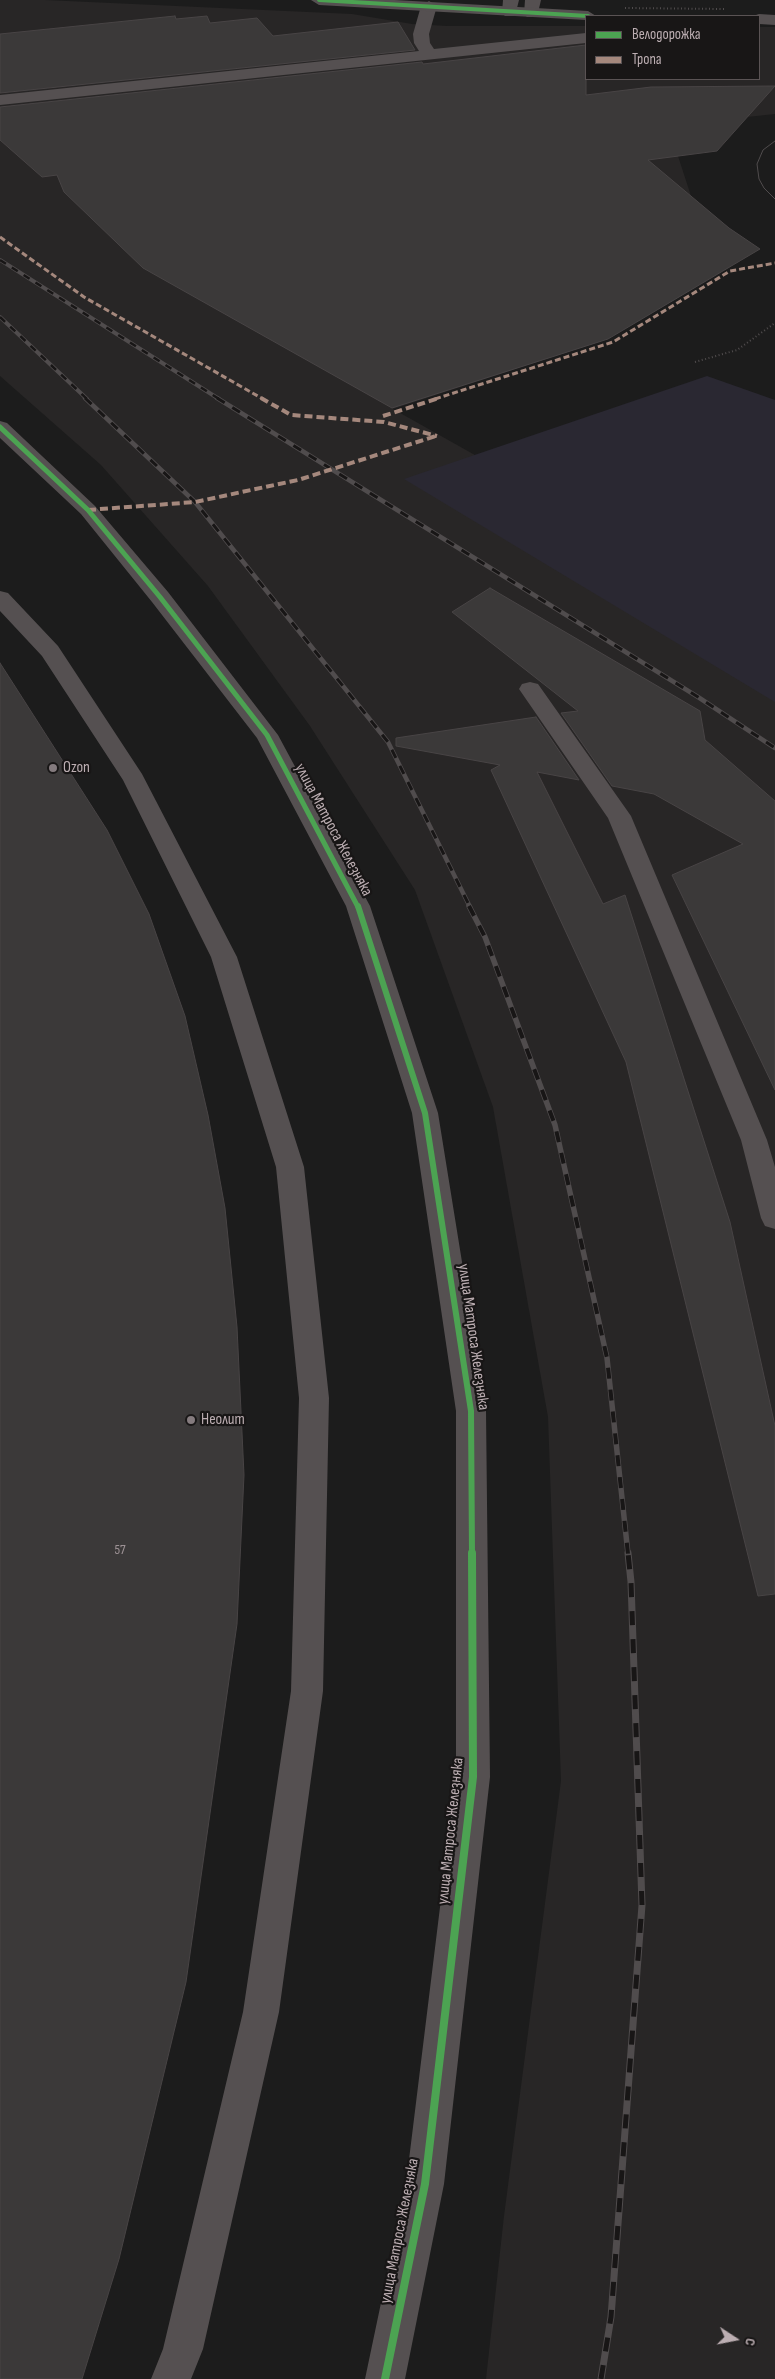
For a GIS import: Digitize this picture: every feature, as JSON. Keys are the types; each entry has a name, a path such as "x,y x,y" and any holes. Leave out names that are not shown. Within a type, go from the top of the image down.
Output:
{"street":[{"path":"319,0 429,6 533,7 585,16"},
{"path":"429,6 421,34 422,43 429,55"},
{"path":"760,19 775,20"},
{"path":"0,100 585,38"},
{"name":"улица Матроса Железняка","path":"0,427 88,510 160,597 267,735 358,906 425,1113 471,1411 473,1777 425,2184 385,2379"},
{"path":"0,598 50,651 134,778 224,957 290,1167 314,1398 307,1691 263,2002 183,2349 171,2379"},
{"path":"530,689 619,816 754,1140 775,1218"}],"path":[{"path":"695,362 737,350 775,323"}],"shaded area":[{"path":"0,0 45,0 352,14 412,24 447,26 585,26 585,80 760,80 760,27 775,27 775,114 747,117 724,142 678,156 691,196 729,228 760,249 608,339 393,409 692,577 775,634 775,2379 486,2379 504,2216 561,1781 548,1417 493,1107 415,890 310,726 208,586 101,465 0,376"},
{"path":"707,376 775,400 775,702 404,479"}],"building":[{"path":"175,16 176,19 207,16 210,23 257,18 273,36 398,22 415,50 0,93 0,34"},
{"path":"585,45 586,95 651,87 775,86 717,151 648,160 729,228 760,249 608,339 392,408 143,268 64,192 57,175 42,177 0,140 0,107 422,62 423,64"},
{"path":"490,588 700,711 705,740 775,801 775,1090 672,875 743,844 654,794 612,786 561,713 578,711 452,612"},
{"path":"0,663 107,830 149,914 185,1016 208,1115 225,1208 237,1327 244,1475 237,1624 186,1982 119,2259 82,2379 0,2379"},
{"path":"536,717 579,780 537,772 603,904 625,895 730,1222 775,1426 775,1594 758,1596 626,1062 491,770 500,765 396,746 396,738"}],"tram line":[{"path":"775,141 763,150 757,164 759,179 764,188 775,199"}],"railway":[{"path":"0,260 219,399"},
{"path":"0,317 87,399"},
{"path":"85,398 195,502 388,742 470,907"},
{"path":"217,398 698,697 775,748"},
{"path":"469,906 485,937 555,1125 607,1358 628,1554"},
{"path":"601,2379 611,2317 642,1905 631,1582 628,1553"}],"marked path":[{"path":"0,237 84,297 291,415 384,422 437,436"},
{"path":"383,416 613,342 730,271 775,263"},
{"path":"88,510 195,502 298,480 436,436"}],"cycle path":[{"path":"319,0 585,16"},
{"path":"0,427 88,510 160,597 267,735 358,906 425,1113 471,1411 473,1777 425,2184 385,2379"}],"place":[{"name":"Ozon","path":"53,768"},
{"name":"Неолит","path":"191,1420"}]}
